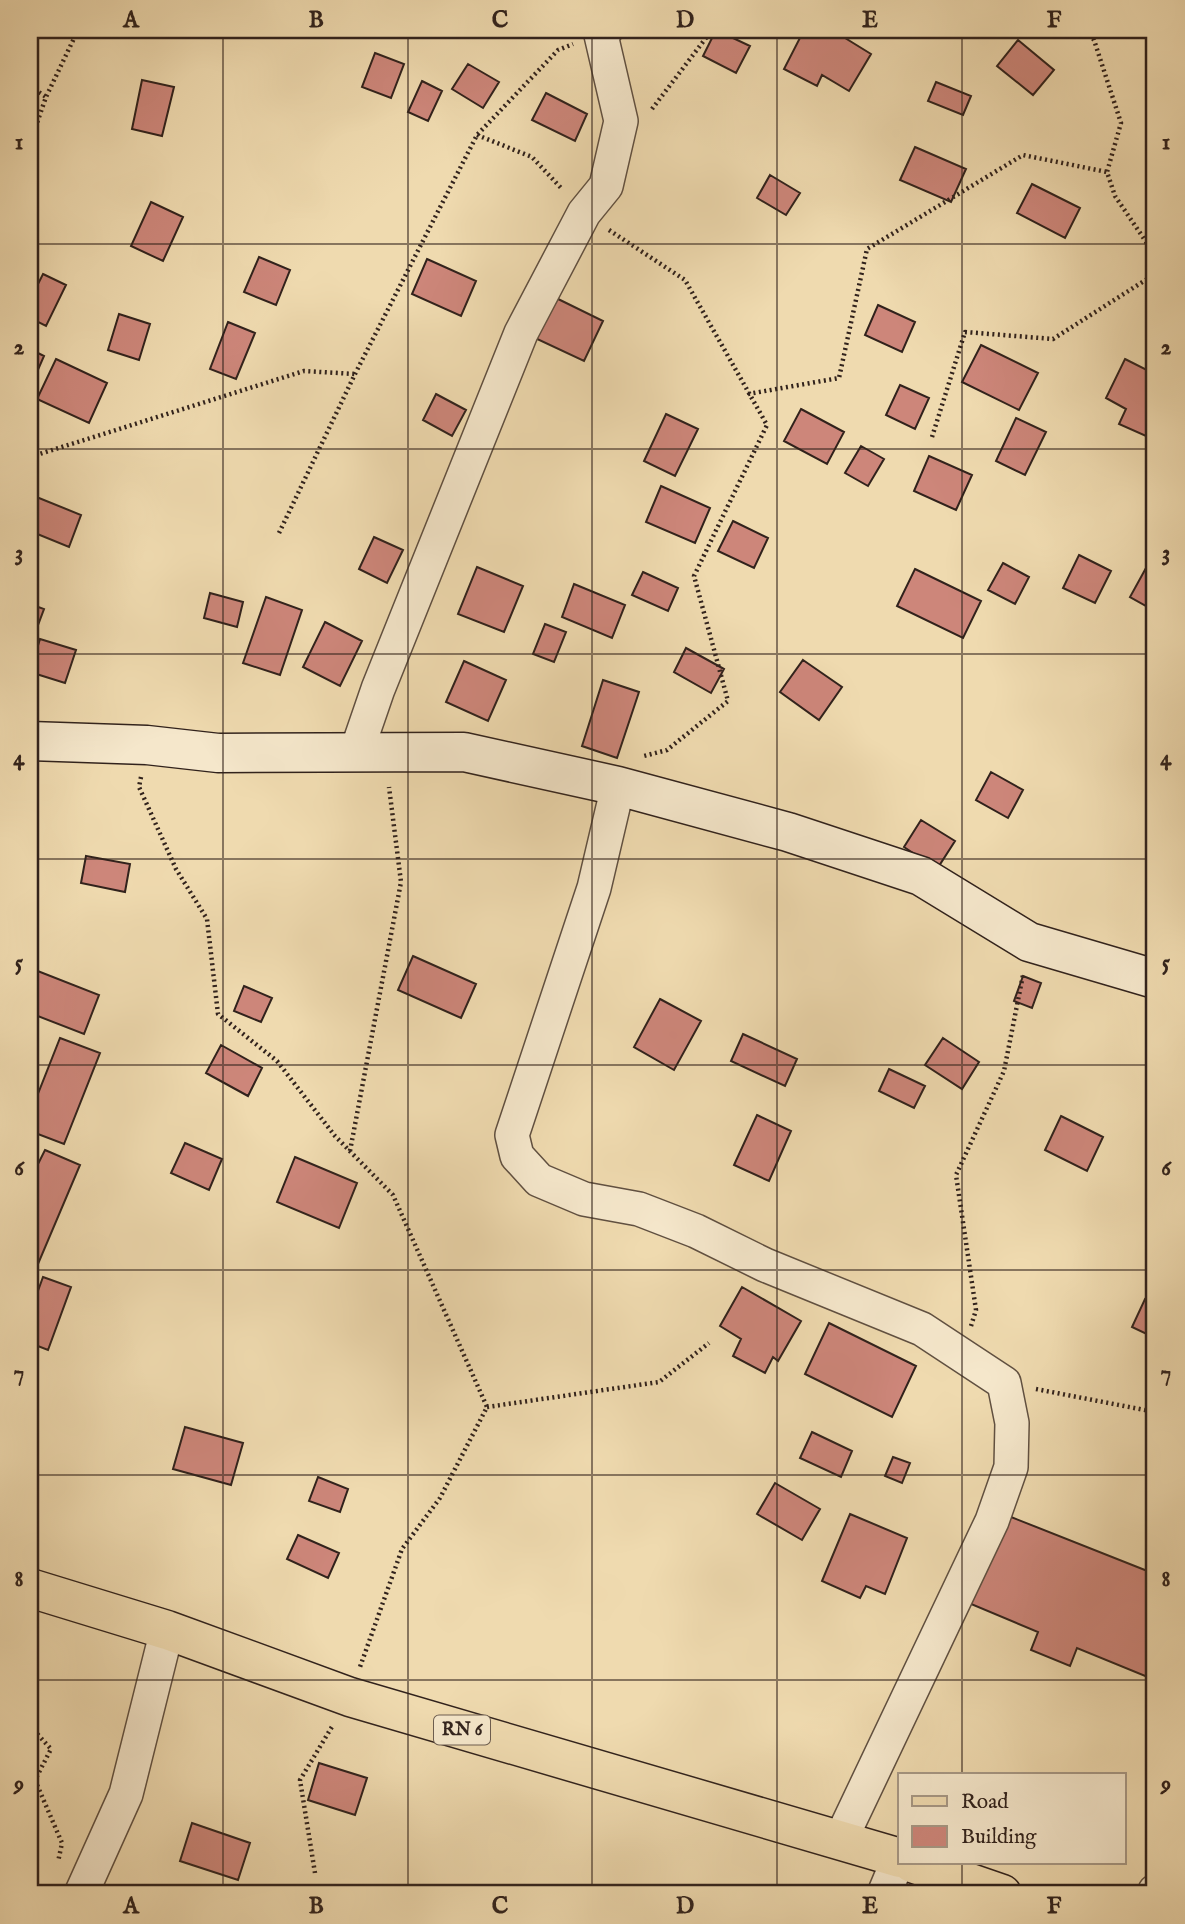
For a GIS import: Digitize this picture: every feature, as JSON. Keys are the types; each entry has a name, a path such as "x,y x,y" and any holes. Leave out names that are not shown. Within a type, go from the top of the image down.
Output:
{"main road":[{"name":"RN 6","path":"30,1588 167,1630 350,1697 898,1858"},
{"path":"915,1864 1002,1894"}],"street":[{"path":"371,750 378,689 521,333 584,213 606,186 621,121 603,32"},
{"path":"30,741 147,745 218,753 371,750 464,752 618,786 788,832 921,876 1029,942 1155,979"},
{"path":"618,786 594,888 512,1135 517,1156 539,1180 584,1199 639,1209 696,1231 765,1265 922,1329 1004,1382 1012,1423 1011,1467 992,1521 840,1840"},
{"path":"81,1894 126,1794 167,1630"},
{"path":"884,1894 898,1860"}],"path":[{"path":"30,143 47,97 78,30"},
{"path":"650,111 712,30"},
{"path":"1086,30 1094,40 1121,123 1107,172 1115,196 1155,255"},
{"path":"279,533 355,374 477,135 558,50 603,32"},
{"path":"30,86 47,97"},
{"path":"477,135 532,157 584,213 685,280 767,425 694,576 727,701 667,750 642,757"},
{"path":"748,394 839,378 867,249 1023,155 1107,172"},
{"path":"932,437 965,332 1053,339 1155,274"},
{"path":"30,457 304,371 355,374"},
{"path":"147,745 139,787 176,869 207,919 218,1014 277,1061 350,1152 393,1195 487,1407"},
{"path":"350,1152 401,882 371,750"},
{"path":"963,1353 976,1310 956,1175 1004,1071 1029,942"},
{"path":"487,1407 659,1382 709,1343"},
{"path":"1004,1382 1155,1412"},
{"path":"315,1873 300,1780 350,1697 402,1549 440,1497 487,1407"},
{"path":"30,1726 51,1749 35,1780 62,1843 57,1869"}],"building":[{"path":"716,30 750,46 736,73 703,56"},
{"path":"804,30 832,30 871,54 849,91 822,75 817,86 784,69"},
{"path":"1018,40 1054,70 1033,95 997,66"},
{"path":"375,53 404,64 391,98 362,87"},
{"path":"468,64 499,82 483,108 452,89"},
{"path":"142,80 174,87 162,136 132,129"},
{"path":"422,81 442,91 428,121 408,112"},
{"path":"936,82 971,96 963,115 928,101"},
{"path":"546,93 587,114 575,141 532,120"},
{"path":"915,147 966,169 951,202 900,180"},
{"path":"770,175 800,193 786,215 757,198"},
{"path":"1032,184 1080,208 1065,238 1017,213"},
{"path":"151,202 183,217 163,261 131,246"},
{"path":"259,257 290,270 276,305 244,292"},
{"path":"427,259 476,281 461,316 412,294"},
{"path":"43,274 66,285 46,326 30,318 30,300"},
{"path":"554,297 603,321 584,361 535,338"},
{"path":"878,305 915,322 902,352 865,335"},
{"path":"119,314 150,324 139,360 108,350"},
{"path":"228,322 255,333 236,379 210,369"},
{"path":"981,345 1038,373 1019,410 962,382"},
{"path":"30,349 44,356 30,388"},
{"path":"56,359 107,383 89,423 37,399"},
{"path":"1125,359 1155,374 1155,440 1119,424 1126,409 1106,398"},
{"path":"900,385 929,398 915,429 886,415"},
{"path":"436,394 466,410 452,436 423,420"},
{"path":"801,409 844,432 827,464 784,441"},
{"path":"666,414 698,429 675,476 644,461"},
{"path":"1016,418 1046,432 1025,475 996,461"},
{"path":"861,446 884,459 868,486 845,473"},
{"path":"929,456 972,475 956,510 914,491"},
{"path":"661,486 710,508 695,543 646,522"},
{"path":"34,496 81,515 69,547 30,531 30,507"},
{"path":"733,521 768,538 754,568 718,551"},
{"path":"374,537 403,550 387,583 359,569"},
{"path":"1079,555 1111,571 1095,603 1063,588"},
{"path":"1003,563 1029,577 1015,604 988,590"},
{"path":"477,567 523,586 504,632 458,614"},
{"path":"1146,568 1155,574 1155,611 1130,597"},
{"path":"915,569 981,601 963,638 897,606"},
{"path":"643,572 678,588 668,611 632,595"},
{"path":"574,584 625,605 612,638 562,617"},
{"path":"210,593 243,602 237,627 204,618"},
{"path":"266,597 302,610 280,675 243,663"},
{"path":"30,604 44,609 32,641 30,640"},
{"path":"325,622 362,641 340,686 303,667"},
{"path":"545,624 566,632 554,662 533,654"},
{"path":"40,639 76,650 65,683 30,672"},
{"path":"686,648 724,669 711,693 674,672"},
{"path":"803,660 842,687 819,720 780,692"},
{"path":"464,661 506,680 488,721 446,702"},
{"path":"603,680 639,692 617,758 582,746"},
{"path":"991,772 1023,790 1008,818 976,800"},
{"path":"921,820 955,841 937,869 904,847"},
{"path":"86,856 130,864 125,892 81,883"},
{"path":"413,956 476,984 461,1018 398,990"},
{"path":"30,968 99,995 84,1034 30,1013"},
{"path":"1023,976 1041,983 1032,1008 1014,1001"},
{"path":"244,986 272,998 261,1022 234,1011"},
{"path":"660,999 701,1021 674,1070 634,1047"},
{"path":"743,1034 797,1059 785,1086 731,1061"},
{"path":"60,1038 100,1053 64,1144 30,1131 30,1114"},
{"path":"943,1038 979,1062 962,1089 925,1065"},
{"path":"221,1045 262,1068 248,1096 206,1073"},
{"path":"889,1069 925,1086 914,1108 879,1091"},
{"path":"757,1115 791,1131 769,1181 734,1165"},
{"path":"1061,1116 1103,1137 1087,1171 1045,1150"},
{"path":"185,1143 222,1159 209,1190 171,1173"},
{"path":"45,1150 80,1165 38,1264 30,1261 30,1180"},
{"path":"295,1157 357,1183 339,1228 277,1202"},
{"path":"43,1277 71,1287 48,1350 30,1343 30,1313"},
{"path":"742,1287 801,1321 778,1361 773,1357 765,1373 733,1356 741,1339 720,1326"},
{"path":"1145,1299 1155,1304 1155,1338 1132,1327"},
{"path":"829,1323 916,1366 892,1417 805,1374"},
{"path":"185,1427 243,1443 231,1485 173,1469"},
{"path":"812,1432 852,1451 841,1477 800,1458"},
{"path":"893,1457 910,1463 902,1483 885,1476"},
{"path":"318,1477 348,1489 340,1512 309,1501"},
{"path":"775,1483 820,1509 802,1540 757,1514"},
{"path":"850,1514 907,1538 885,1594 866,1586 860,1598 822,1581"},
{"path":"1006,1515 1155,1574 1155,1680 1077,1648 1070,1666 1031,1650 1038,1632 971,1604"},
{"path":"298,1535 339,1553 328,1578 287,1559"},
{"path":"319,1763 367,1778 355,1815 308,1800"},
{"path":"192,1823 250,1843 238,1880 180,1861"}]}
